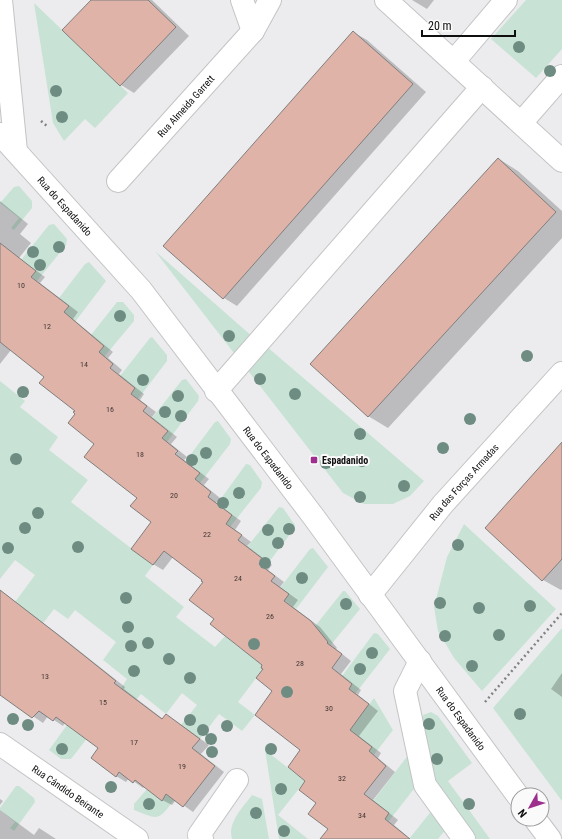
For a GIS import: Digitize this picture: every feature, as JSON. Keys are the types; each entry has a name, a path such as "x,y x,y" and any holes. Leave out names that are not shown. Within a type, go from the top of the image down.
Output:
{"street":[{"path":"1,0 16,151"},
{"path":"242,0 253,31"},
{"name":"Rua Almeida Garrett","path":"118,181 253,31 270,0"},
{"path":"386,0 562,161"},
{"path":"454,61 506,0"},
{"path":"521,123 562,76"},
{"path":"216,390 482,87"},
{"name":"Rua do Espadanido","path":"0,134 141,290 313,516 511,787"},
{"name":"Rua das Forças Armadas","path":"370,595 442,504 562,373"},
{"path":"420,661 405,691 425,784 464,839"},
{"name":"Rua Cândido Beirante","path":"0,744 137,839"},
{"path":"202,839 199,835 237,780"},
{"path":"541,827 550,839"}],"path":[{"path":"39,119 47,126"},
{"path":"485,702 562,613"}],"green space":[{"path":"526,0 562,0 562,49 536,78 491,39"},
{"path":"34,3 128,93 95,128 85,119 64,141 53,123"},
{"path":"19,186 32,201 32,208 14,230 11,228 19,218 0,203 14,187"},
{"path":"54,224 67,239 66,245 37,281 31,276 21,260 49,225"},
{"path":"155,251 254,338 237,357"},
{"path":"89,262 106,281 75,322 64,313 69,306 59,298 85,264"},
{"path":"117,302 123,302 134,315 134,321 104,357 99,352 104,345 91,335"},
{"path":"152,337 167,355 167,361 138,399 131,393 135,388 120,376"},
{"path":"266,346 424,481 410,496 393,504 364,504 343,493 246,368"},
{"path":"186,379 199,396 198,401 167,442 162,439 168,430 152,418 182,380"},
{"path":"0,381 25,401 20,407 58,437 49,450 88,480 71,502 153,565 145,576 184,607 176,617 215,647 225,636 242,650 270,656 261,667 263,669 238,702 255,715 242,731 219,714 200,739 181,725 197,705 182,693 166,714 141,694 136,700 121,688 127,679 103,660 116,642 75,610 68,619 54,609 34,635 15,602 35,575 15,560 0,579"},
{"path":"218,421 231,439 230,444 200,483 195,479 200,473 185,462 215,422"},
{"path":"246,464 250,465 262,482 261,488 230,527 226,523 217,504"},
{"path":"279,507 283,508 295,525 294,529 263,570 258,566 263,559 247,547"},
{"path":"464,524 556,609 482,691 454,658 438,631 434,607 447,557"},
{"path":"313,548 328,567 296,609 284,600 280,588 310,549"},
{"path":"343,591 345,591 360,609 326,651 312,630"},
{"path":"562,628 562,801 493,708"},
{"path":"374,633 378,634 390,649 355,694 349,689 352,684 342,676"},
{"path":"374,698 393,730 373,756 368,752 372,747 350,730"},
{"path":"431,712 438,716 472,763 448,781 490,839 475,839 432,781 423,734 423,715"},
{"path":"67,725 92,732 71,759 61,759 49,750"},
{"path":"265,750 305,781 278,815 308,839 279,839"},
{"path":"409,754 417,785 388,822 373,801"},
{"path":"16,786 19,786 34,798 35,802 14,831 10,828 15,822 0,810 0,808"},
{"path":"147,789 162,800 166,794 174,800 165,812 157,817 149,816 134,810 134,804"},
{"path":"252,795 262,799 269,839 232,839 231,833 234,821 240,810"},
{"path":"433,809 446,829 438,839 409,839"}],"building":[{"path":"91,0 148,0 176,27 120,86 62,30"},
{"path":"353,31 413,84 223,299 163,246"},
{"path":"498,158 556,212 368,417 310,364"},
{"path":"0,243 36,271 31,277 69,306 64,312 104,346 99,352 113,364 110,368 135,388 131,394 147,406 143,411 168,431 162,438 178,451 175,454 200,473 195,479 211,492 208,497 232,515 226,524 242,535 238,540 263,559 259,564 275,576 271,581 289,594 284,601 311,621 328,642 327,643 342,654 332,668 352,684 349,689 369,704 350,730 372,747 369,751 386,766 364,794 389,813 385,819 410,839 320,839 328,829 308,814 316,803 299,790 305,781 288,767 300,750 255,715 272,691 256,678 263,669 261,668 262,665 210,624 214,619 189,600 203,582 201,581 202,580 164,551 153,565 131,549 151,522 130,506 137,498 84,457 94,444 68,423 75,414 73,412 75,411 39,383 44,377 0,342"},
{"path":"562,442 562,559 542,581 485,528"},
{"path":"0,590 116,681 114,683 162,719 166,714 200,739 192,748 215,766 183,807 166,794 162,801 135,780 133,783 119,772 116,777 91,758 98,748 56,717 53,721 39,711 32,718 0,695"}],"place":[{"name":"Espadanido","path":"314,460"}]}
